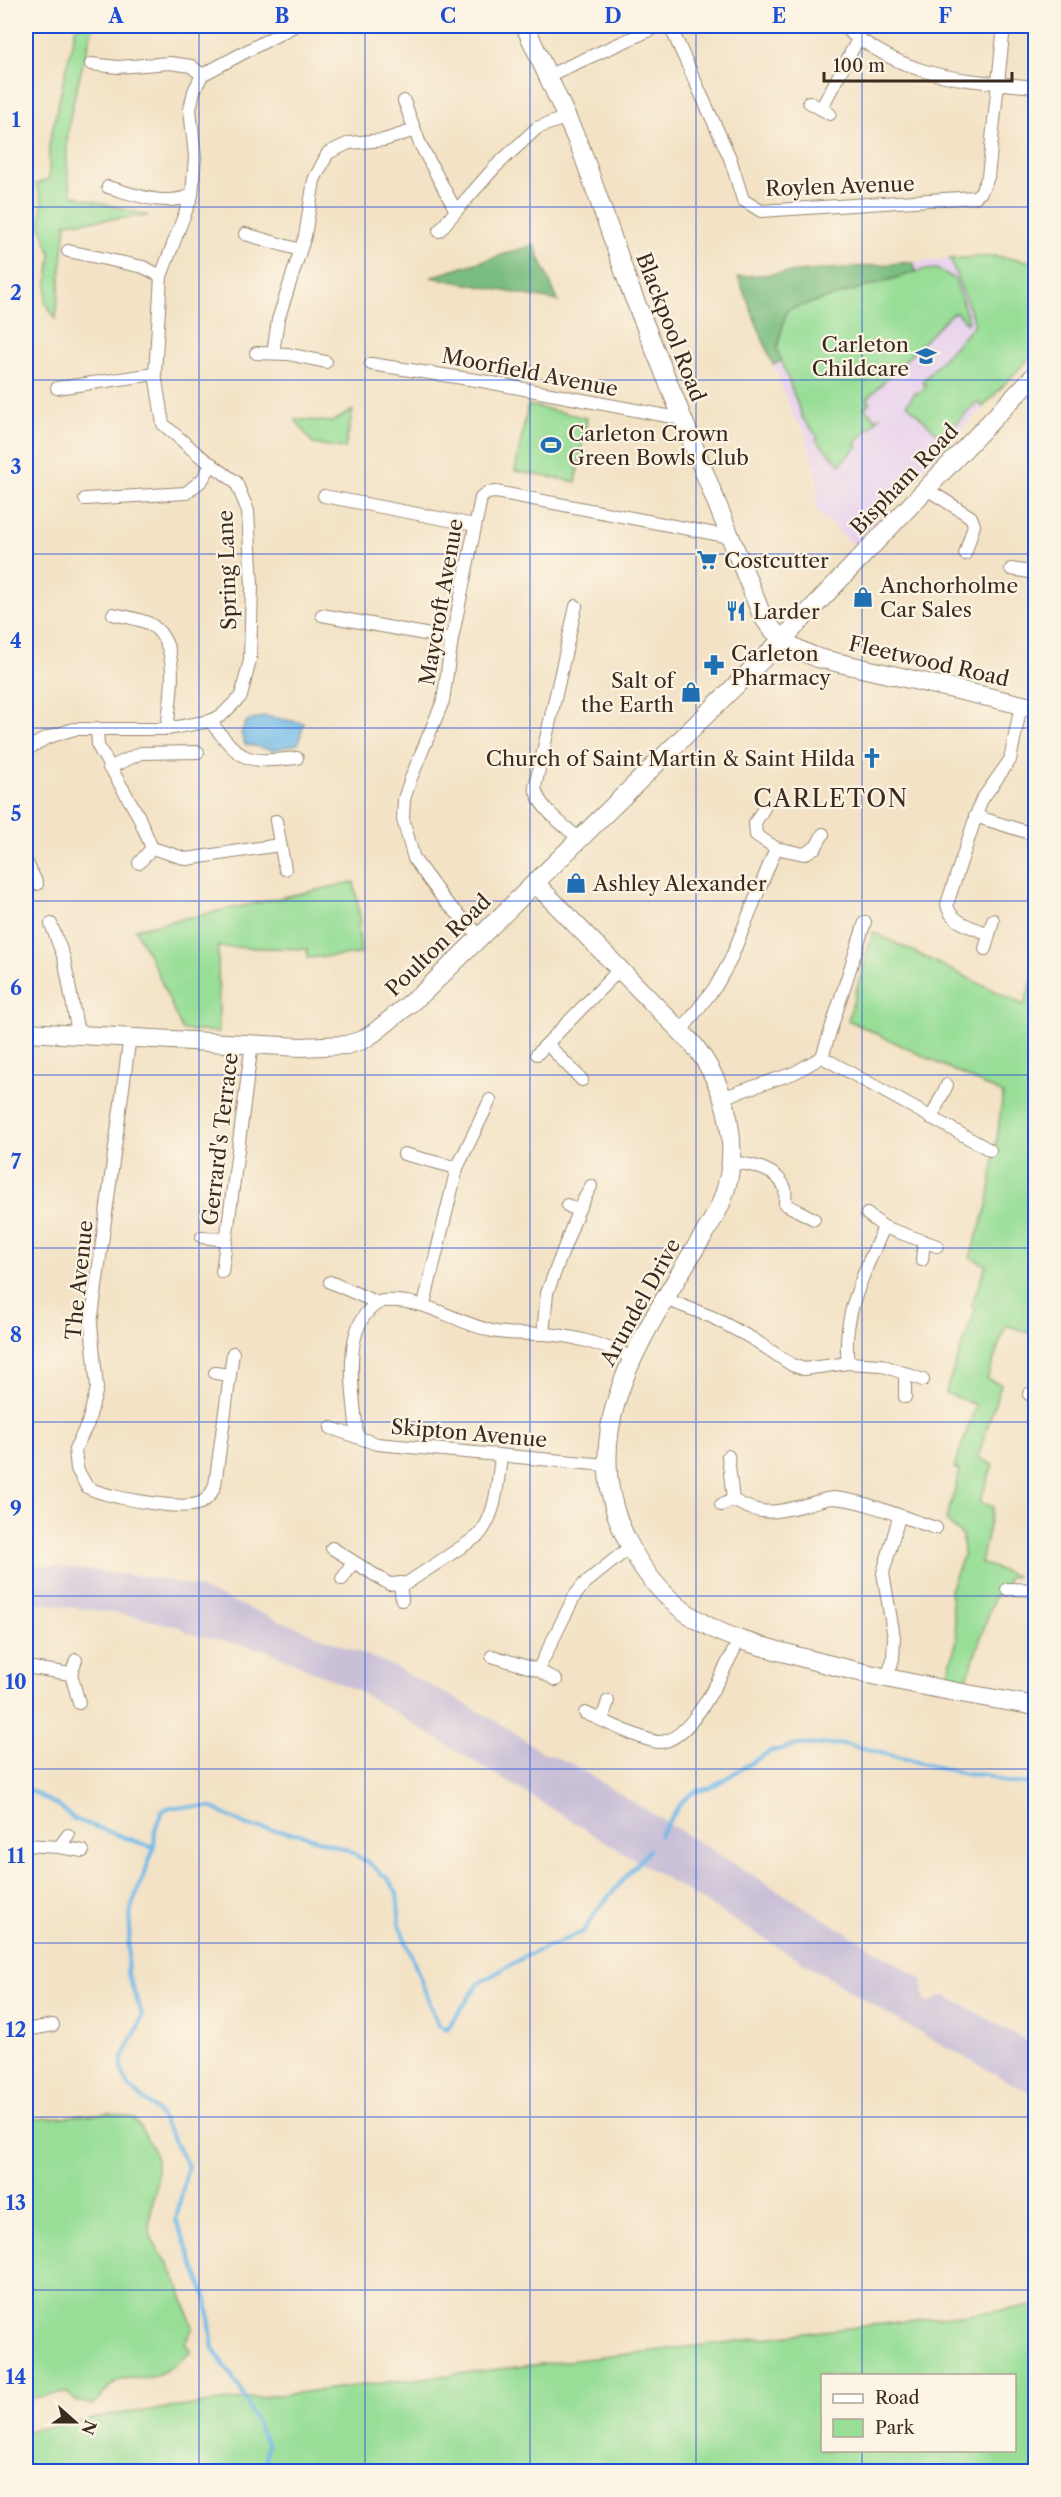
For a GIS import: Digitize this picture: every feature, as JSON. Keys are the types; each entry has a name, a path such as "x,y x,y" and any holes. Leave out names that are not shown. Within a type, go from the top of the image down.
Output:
{"main road":[{"name":"Blackpool Road","path":"525,26 567,117 683,419 761,613 781,641"},
{"name":"Bispham Road","path":"781,641 1035,374"},
{"name":"Fleetwood Road","path":"781,641 818,658 1028,706"},
{"name":"Poulton Road","path":"26,1032 312,1046 346,1045 363,1040 424,992 781,641"},
{"name":"Arundel Drive","path":"535,883 681,1031 705,1059 724,1097 730,1141 729,1163 721,1203 632,1357 609,1424 606,1465 618,1523 630,1547 648,1575 671,1602 691,1617 739,1640 887,1678 1035,1706"}],"street":[{"path":"91,64 118,67 170,63 191,66 202,75 294,26"},
{"path":"547,76 659,26"},
{"name":"Roylen Avenue","path":"670,26 730,158 743,200 761,211 975,197 988,177 998,83"},
{"path":"842,26 858,39 888,57 925,73 1035,87"},
{"path":"998,83 1004,26"},
{"path":"809,102 826,111 858,39"},
{"name":"Spring Lane","path":"26,750 46,738 74,729 167,729 210,721 222,715 241,696 250,660 252,586 248,511 236,482 163,424 155,374 161,276 192,195 195,157 190,109 194,91 202,75"},
{"path":"404,101 440,185 456,211"},
{"path":"439,231 495,167 537,128 567,117"},
{"path":"273,353 278,320 305,236 314,180 328,153 349,143 384,140 415,130"},
{"path":"108,187 155,201 181,200 192,195"},
{"path":"245,234 300,250"},
{"path":"68,251 143,267 161,276"},
{"path":"256,353 273,353 326,362"},
{"name":"Moorfield Avenue","path":"371,364 482,381 683,419"},
{"path":"57,388 155,374"},
{"path":"85,499 186,493 202,480 212,464"},
{"path":"925,488 971,517 974,525 965,554"},
{"name":"Maycroft Avenue","path":"480,936 444,900 414,859 403,819 404,799 411,777 443,701 452,639 481,498 487,493 496,492 731,537"},
{"path":"324,496 475,525"},
{"path":"1011,569 1035,573"},
{"path":"576,606 536,795 543,806 579,839"},
{"path":"113,614 152,626 165,641 171,657 167,729"},
{"path":"322,615 452,639"},
{"path":"989,934 960,921 947,911 948,897 981,801 1010,760 1028,706"},
{"path":"210,721 232,748 256,762 297,758"},
{"path":"97,728 98,746 138,814 152,848 187,860 279,845"},
{"path":"109,768 141,753 198,752"},
{"path":"764,808 755,823 756,835 776,848 804,854 816,847 823,834"},
{"path":"975,816 1035,835"},
{"path":"276,821 285,869"},
{"path":"139,863 152,848"},
{"path":"681,1031 716,986 730,961 776,848"},
{"path":"26,864 37,884"},
{"path":"985,949 993,920"},
{"path":"724,1097 794,1073 822,1057 865,922"},
{"path":"51,924 64,958 78,1033"},
{"path":"537,1054 619,970"},
{"name":"The Avenue","path":"130,1036 91,1324 97,1388 88,1423 75,1449 77,1469 87,1487 164,1505 197,1504 203,1501 216,1485 233,1353"},
{"name":"Gerrard's Terrace","path":"222,1272 252,1043"},
{"path":"547,1044 582,1080"},
{"path":"822,1057 990,1150"},
{"path":"931,1118 947,1085"},
{"path":"424,1304 457,1168 490,1100"},
{"path":"466,1117 476,1128"},
{"path":"404,1154 457,1168"},
{"path":"729,1163 744,1162 777,1178 785,1190 785,1204 814,1219"},
{"path":"543,1334 547,1293 573,1208 591,1186"},
{"path":"867,1214 884,1227 937,1246"},
{"path":"848,1363 846,1335 855,1298 884,1227"},
{"name":"Gerrard's Terrace","path":"202,1237 226,1240"},
{"path":"922,1260 924,1241"},
{"path":"330,1282 378,1303"},
{"path":"664,1299 712,1317 753,1339 792,1365 804,1369 848,1363 881,1365 922,1380"},
{"path":"357,1437 353,1343 361,1317 378,1303 395,1300 424,1304 464,1323 493,1331 511,1334 543,1334 591,1341 632,1357"},
{"path":"215,1373 230,1375"},
{"path":"905,1373 905,1397"},
{"name":"Skipton Avenue","path":"331,1428 377,1444 606,1465"},
{"path":"728,1455 727,1503 761,1513 831,1498 858,1501 936,1528"},
{"path":"332,1548 389,1584 407,1583 436,1566 478,1536 487,1525 492,1513 501,1456"},
{"path":"887,1678 893,1659 894,1637 883,1573 899,1517"},
{"path":"538,1670 574,1597 584,1584 630,1547"},
{"path":"342,1579 353,1563"},
{"path":"400,1583 402,1600"},
{"path":"1007,1589 1035,1590"},
{"path":"585,1713 657,1743 673,1739 698,1713 739,1640"},
{"path":"492,1656 538,1670 556,1680"},
{"path":"76,1660 71,1674 79,1704"},
{"path":"26,1667 71,1674"},
{"path":"602,1720 608,1701"},
{"path":"59,1847 68,1835"},
{"path":"26,1845 83,1851"},
{"path":"26,2030 53,2025"}],"shaded area":[{"path":"950,259 1001,389 886,507 856,547 816,510 818,479 805,432 794,417 738,277"},
{"path":"26,1563 164,1579 198,1588 386,1663 462,1702 513,1731 538,1750 570,1763 923,1980 924,1999 930,2003 941,1996 948,1996 1035,2046 1035,2096 906,2025 362,1693 266,1650 188,1633 181,1627 121,1614 26,1601"}],"green space":[{"path":"76,26 93,26 76,88 68,131 68,174 72,195 148,216 66,223 56,319 45,302 51,255 41,226 42,200 36,184 49,179 49,145"},
{"path":"534,245 558,301 431,277"},
{"path":"994,256 1035,262 1035,352 983,407 977,402 942,438 907,404 916,392 918,394 926,386 922,382 975,324 950,259"},
{"path":"913,262 916,272 787,310 777,349 781,361 773,365 738,277"},
{"path":"937,269 955,279 969,322 967,323 957,313 952,313 867,399 870,402 864,408 875,418 880,417 855,443 858,446 840,464 816,440 818,437 803,419 777,349 781,315 787,310 923,270"},
{"name":"Carleton Crown Green Bowls Club","path":"528,405 587,418 576,482 515,471"},
{"path":"353,410 345,448 313,444 295,419 332,422"},
{"path":"354,882 361,923 358,925 361,954 307,958 307,949 218,947 219,1032 182,1030 155,967 135,929"},
{"path":"873,932 1024,1005 1035,972 1035,1335 1006,1325 987,1379 1001,1384 978,1457 993,1465 980,1502 993,1507 981,1563 1016,1576 1008,1578 1003,1596 995,1595 966,1682 947,1676 957,1640 950,1590 963,1556 963,1536 946,1521 960,1471 954,1468 976,1405 945,1393 976,1308 971,1306 986,1265 970,1257 988,1203 1003,1094 848,1020"},
{"path":"110,2113 134,2118 154,2154 157,2176 150,2218 151,2236 170,2267 186,2305 193,2328 185,2343 191,2352 159,2374 119,2380 92,2405 75,2400 67,2393 26,2399 26,2120"},
{"path":"1035,2306 1035,2471 26,2471 26,2431 118,2414"}],"water":[{"path":"264,716 304,723 298,744 272,750 245,744 241,734 246,722"}],"waterway":[{"path":"659,1836 682,1802 694,1792 710,1788 769,1752 798,1745 845,1744 965,1774 985,1775 1007,1783 1027,1783 1036,1790"},
{"path":"26,1788 60,1807 74,1819 154,1848 131,1908 127,1972 142,2014 122,2059 122,2072 130,2087 158,2112 188,2166 176,2220 207,2299 213,2349 240,2388 267,2445 265,2472"},
{"path":"154,1848 155,1830 162,1811 170,1807 211,1807 247,1826 300,1834 347,1850 369,1863 387,1878 397,1892 400,1926 438,2025 447,2029 479,1983 526,1956 583,1932 597,1910 649,1850"}],"place":[{"name":"Carleton Childcare","path":"926,356"},
{"name":"Carleton Crown Green Bowls Club","path":"551,445"},
{"name":"Costcutter","path":"707,560"},
{"name":"Anchorholme Car Sales","path":"863,597"},
{"name":"Larder","path":"736,611"},
{"name":"Carleton Pharmacy","path":"714,665"},
{"name":"Salt of the Earth","path":"691,692"},
{"name":"Church of Saint Martin & Saint Hilda","path":"872,758"},
{"name":"Ashley Alexander","path":"576,883"}],"district":[{"name":"CARLETON","path":"831,798"}]}
